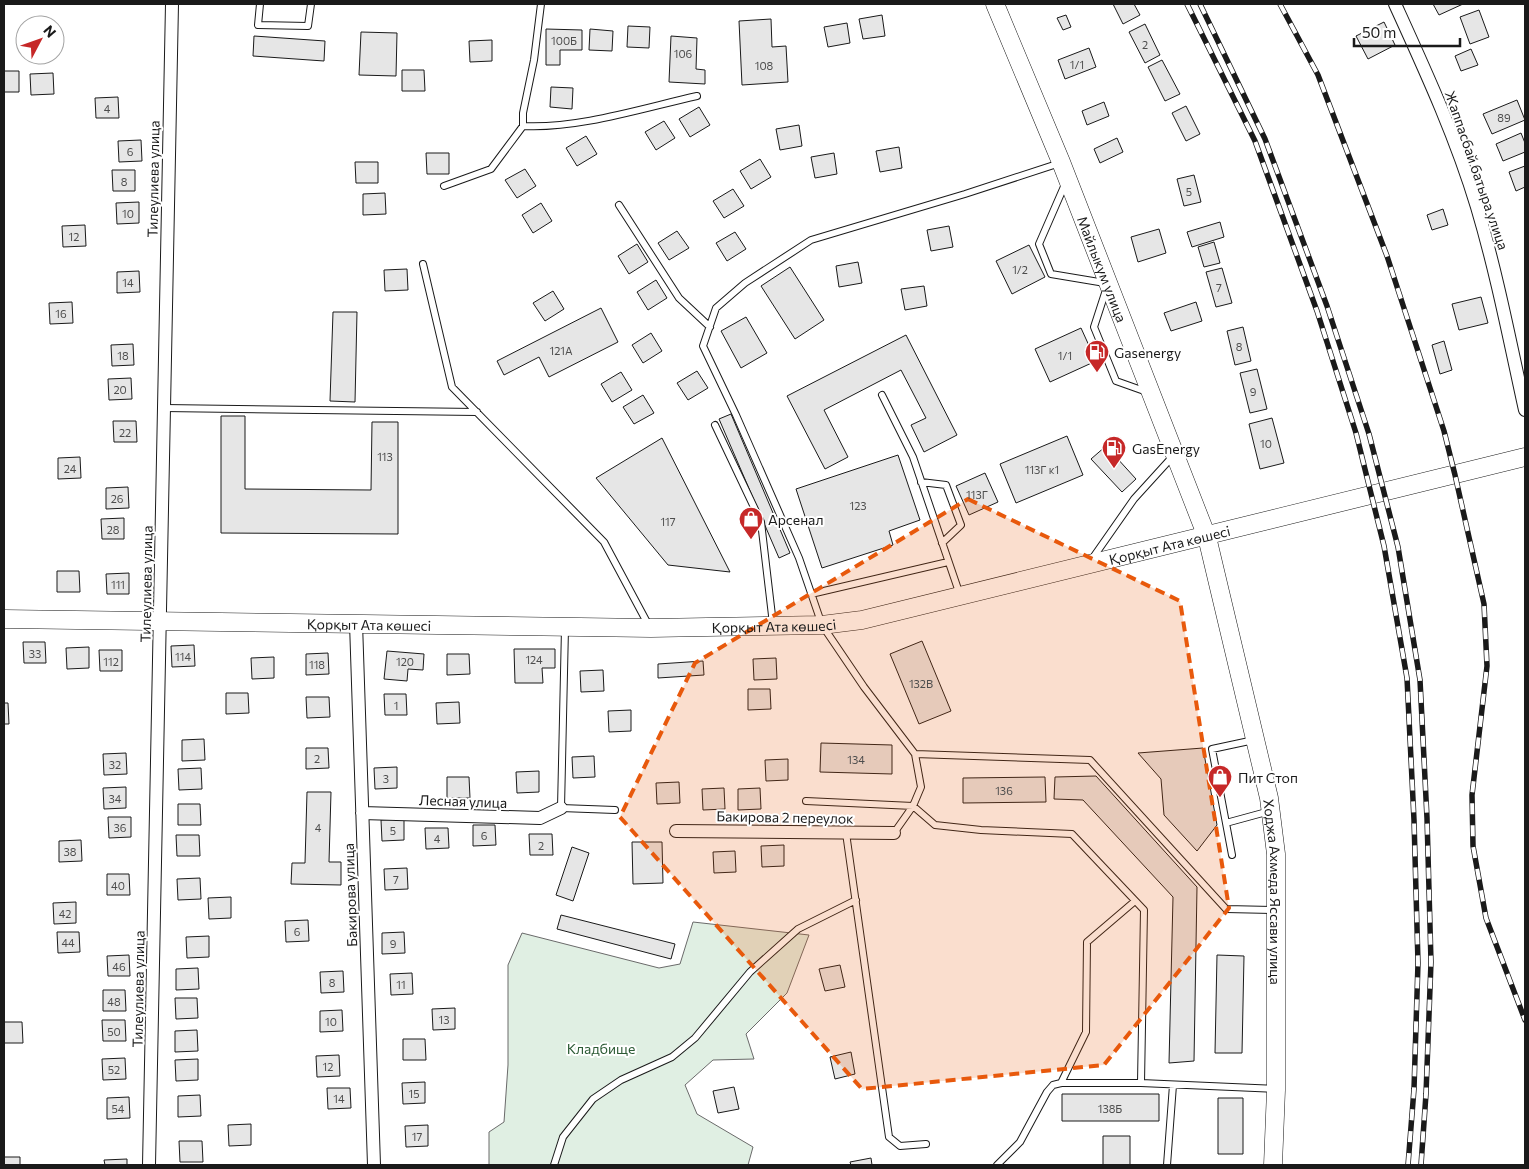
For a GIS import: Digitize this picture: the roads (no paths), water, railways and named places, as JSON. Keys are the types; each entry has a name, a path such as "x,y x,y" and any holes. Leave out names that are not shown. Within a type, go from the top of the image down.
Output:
{"main road":[{"name":"Майлыкум улица","path":"994,4 1064,170 1207,536"},
{"name":"Қорқыт Ата көшесі","path":"4,619 651,628 822,625 862,620 1525,457"},
{"name":"Ходжа Ахмеда Яссави улица","path":"1207,536 1271,811 1276,854 1276,1090 1273,1165"}],"street":[{"name":"Тилеулиева улица","path":"150,1165 172,4"},
{"name":"Жаппасбай батыра улица","path":"1395,4 1439,101 1477,206 1492,262 1525,410"},
{"name":"Бакирова улица","path":"356,623 374,1165"},
{"name":"Лесная улица","path":"362,813 540,818 561,808"},
{"name":"Бакирова 2 переулок","path":"676,831 894,833"}],"lane":[{"path":"260,4 258,25 308,26 311,4"},
{"path":"444,186 491,169 523,126 523,113 534,60 541,4"},
{"path":"523,126 538,127 577,124 697,96"},
{"path":"1064,170 1039,244 1051,274 1108,283 1094,327 1116,381 1151,394"},
{"path":"894,833 913,806 920,787 915,754 864,687 822,625 799,558 703,346 716,308 738,290 811,240 965,194 1064,170"},
{"path":"619,204 679,298 710,327"},
{"path":"423,264 452,387 604,542 651,628"},
{"path":"882,395 912,457 960,596"},
{"path":"164,408 477,412"},
{"path":"716,425 761,522 773,626"},
{"path":"1087,566 1134,499 1174,454"},
{"path":"921,482 946,485 961,525 942,543"},
{"path":"812,594 948,562"},
{"path":"564,626 561,808 615,810"},
{"path":"1232,855 1212,749 1255,740"},
{"path":"915,754 1090,760 1226,909 1276,910"},
{"path":"806,801 913,806 935,825 981,830 1072,834 1144,910 1141,1084"},
{"path":"1226,823 1271,811"},
{"path":"846,833 889,1137 900,1146 926,1144"},
{"path":"554,1165 563,1137 593,1099 621,1080 672,1057 695,1038 750,972 798,929 856,900"},
{"path":"1061,1083 1086,1032 1087,942 1136,900"},
{"path":"997,1165 1020,1142 1047,1092 1053,1085 1061,1083 1141,1084 1276,1090"},
{"path":"1167,1165 1173,1085"}],"railway":[{"path":"1187,4 1255,141 1317,311 1356,433 1384,546 1407,678 1414,820 1418,963 1414,1089 1408,1165"},
{"path":"1200,4 1265,139 1327,306 1369,434 1398,547 1420,680 1427,818 1431,962 1426,1094 1421,1165"},
{"path":"1280,4 1318,75 1387,256 1444,431 1455,475 1484,604 1487,666 1472,795 1473,846 1486,918 1525,1020"}],"place":[{"name":"Gasenergy","path":"1097,373"},
{"name":"GasEnergy","path":"1114,469"},
{"name":"Арсенал","path":"751,540"},
{"name":"Пит Стоп","path":"1220,798"}],"park label":[{"name":"Кладбище","path":"601,1048"}]}
